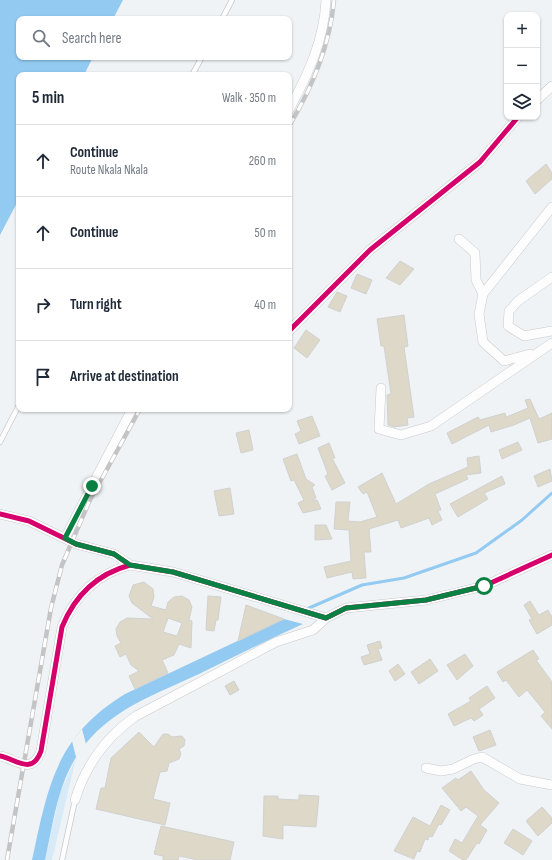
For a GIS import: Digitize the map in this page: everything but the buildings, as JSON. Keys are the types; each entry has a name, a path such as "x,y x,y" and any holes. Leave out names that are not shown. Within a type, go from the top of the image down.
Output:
{"street":[{"path":"292,104 307,76 317,51 323,25 326,0"},
{"path":"540,97 552,86"},
{"path":"292,328 370,250 480,162 515,120"},
{"path":"536,353 504,361 483,342 479,314 483,294 552,207"},
{"path":"459,239 475,253 476,280 483,294"},
{"path":"552,277 518,301 509,311 508,326 524,336 552,331"},
{"path":"382,388 379,430 401,435 431,426 552,343"},
{"path":"65,538 130,412"},
{"path":"0,514 29,520 76,544 114,554 130,565 173,572 326,618"},
{"path":"76,800 83,777 94,756 124,724 136,716 276,642 313,630 326,618 346,608 426,600 484,586 552,555"},
{"path":"0,756 22,765 30,764 37,759 41,751 62,627 66,617 77,599 92,584 110,572 130,565"},
{"path":"426,768 441,771 453,769 474,759 482,757 520,779 552,785"}],"lane":[{"path":"224,16 232,0"},
{"path":"194,72 200,60"},
{"path":"0,442 16,411"},
{"path":"62,860 76,800"}],"shaded area":[{"path":"76,758 52,860 45,860 60,793"}],"water":[{"path":"0,0 123,0 115,16 16,16 16,60 92,60 86,72 16,72 16,205 0,235"},
{"path":"284,619 303,624 143,700 110,720 96,733 82,748 66,777 55,812 45,860 32,860 43,809 58,766 69,746 83,728 102,710 125,694"}],"pier":[{"path":"82,729 86,744 76,757 72,741"}],"waterway":[{"path":"309,608 362,585 404,578 476,553 522,520 552,493"}],"railway":[{"path":"292,121 319,66 329,33 334,0"},
{"path":"7,860 51,608 62,565 89,502 138,412"}],"cycle path":[{"path":"292,328 370,250 480,162 515,120"},
{"path":"0,514 29,521 76,544 114,554 130,565 107,574 88,587 73,605 67,616 62,627 41,751 37,759 33,763 23,764 0,756"},
{"path":"130,565 173,572 326,618 346,608 426,600 484,586 552,555"}],"route":[{"path":"92,486 65,538 76,544 114,554 130,565 173,572 326,618 346,608 426,600 484,586"}]}
